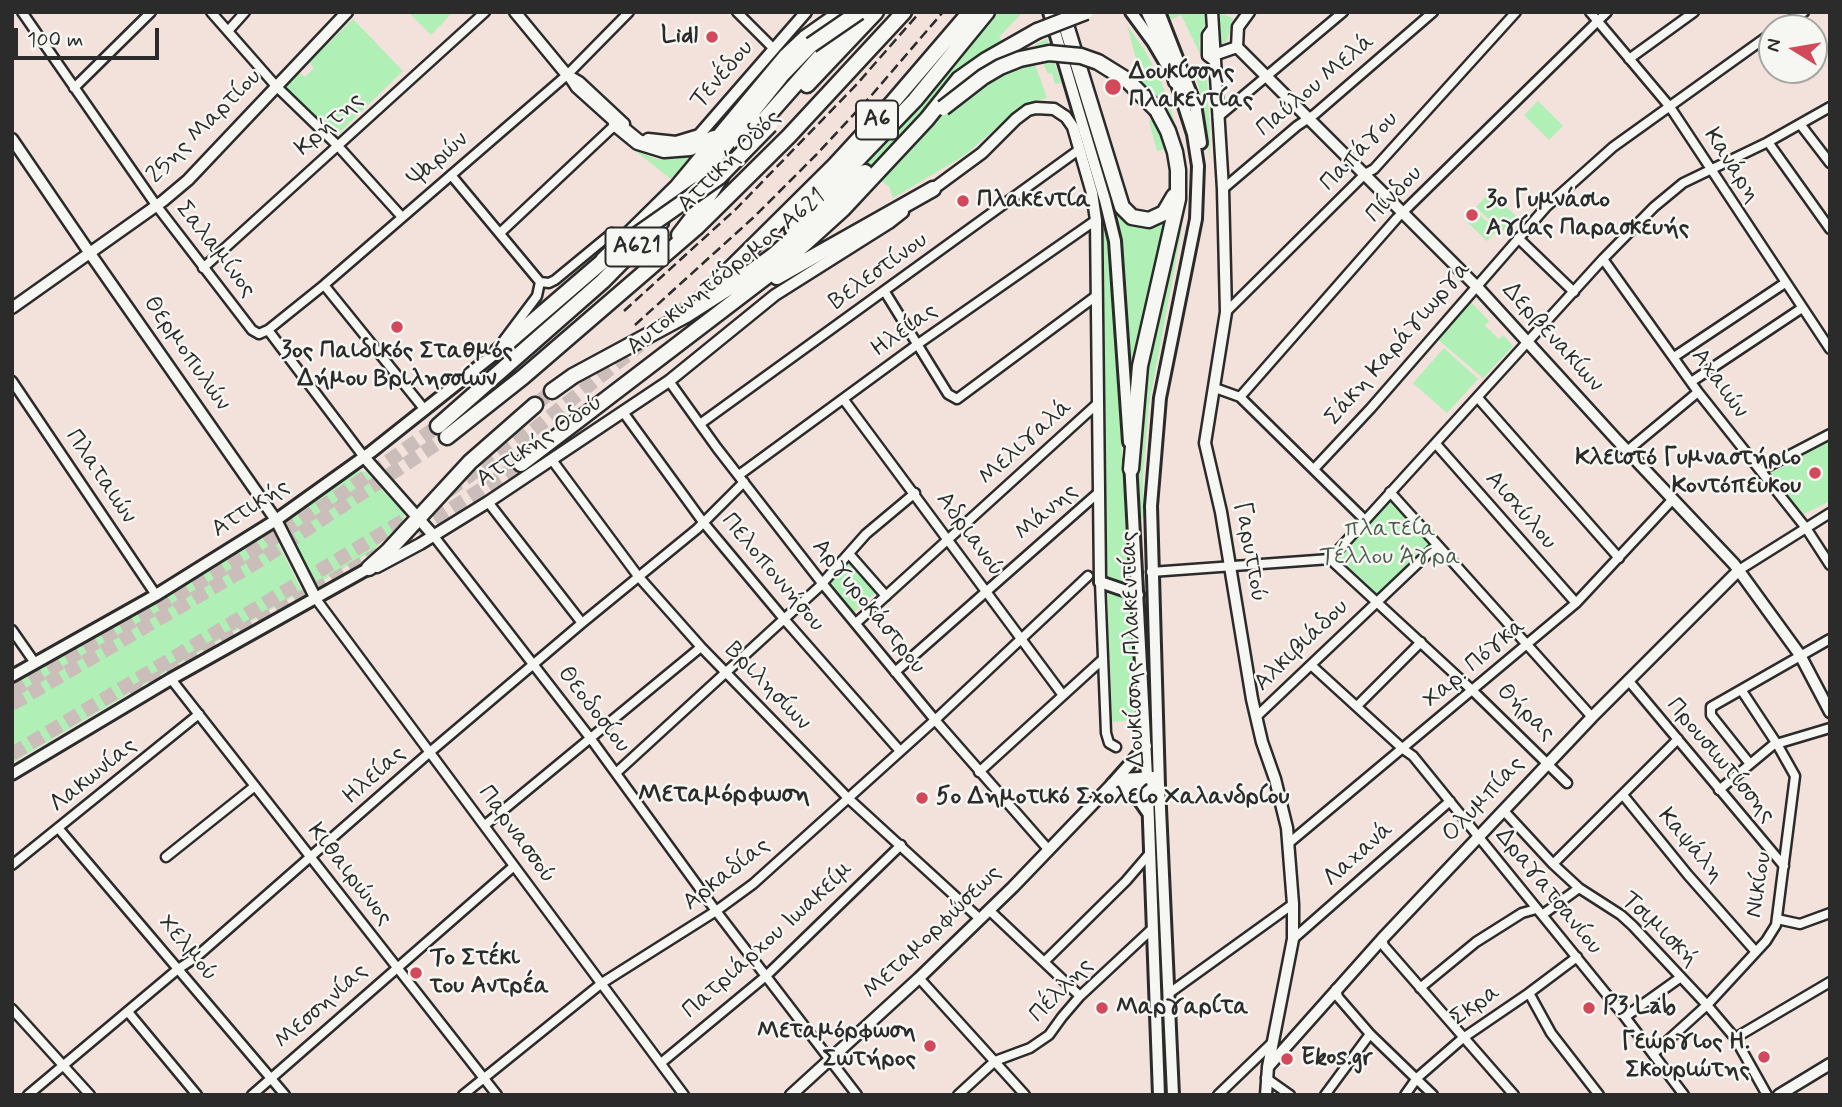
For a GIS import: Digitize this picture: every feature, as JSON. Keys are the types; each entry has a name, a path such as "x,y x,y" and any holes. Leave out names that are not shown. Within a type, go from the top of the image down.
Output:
{"highway":[{"path":"497,352 603,260 677,187 786,56 842,12"},
{"path":"656,264 699,210 745,142 858,12"},
{"name":"Α621","path":"443,432 643,241 693,187 808,41 858,12"},
{"path":"603,260 719,177 876,12"},
{"name":"Αττική Οδός","path":"443,432 523,377 656,264 757,169 904,12"},
{"name":"Α6","path":"717,282 849,150 970,12"},
{"path":"733,285 826,194 915,100 987,12"},
{"path":"1062,12 1122,207 1136,219 1157,218 1169,207 1179,181"},
{"path":"552,391 573,376 686,315 774,255 837,200 938,104 967,72 1058,21 1086,12"},
{"path":"1149,12 1168,52 1176,81"},
{"path":"938,104 1009,63 1049,53 1081,56 1114,71 1139,89 1157,110 1173,145 1179,181 1178,199 1140,366 1131,469"},
{"name":"Αυτοκινητόδρομος Α621","path":"522,464 745,295 843,209 938,104"},
{"path":"616,124 638,142 670,151 690,148 719,136"},
{"path":"745,295 933,189"},
{"path":"369,568 470,462 535,405"}],"main road":[{"name":"Δουκίσσης Πλακεντίας","path":"1049,12 1115,241 1146,746 1153,782 1149,814 1159,1095"},
{"name":"Δουκίσσης Πλακεντίας","path":"1131,12 1176,81 1193,134 1198,166 1196,219 1160,398 1151,506 1153,782 1173,1095"},
{"path":"1159,12 1195,104 1201,144 1198,166"},
{"name":"Αττικής","path":"12,676 156,595 276,520 364,457 497,352"},
{"name":"Αττικής Οδού","path":"12,774 171,679 369,568"},
{"path":"1100,582 1138,595"},
{"path":"1146,746 1113,787 1139,800 1149,814"}],"street":[{"name":"Σαλαμίνος","path":"22,12 203,268 256,333 264,334 268,330"},
{"path":"75,88 151,12"},
{"path":"211,12 276,86 337,145 402,217"},
{"path":"228,31 245,12"},
{"name":"25ης Μαρτίου","path":"12,307 188,180 347,12"},
{"name":"Κρήτης","path":"203,268 485,12"},
{"path":"500,233 616,124 576,88 515,12"},
{"name":"Ψαρών","path":"268,330 567,75 629,12"},
{"path":"737,12 774,49"},
{"name":"Τενέδου","path":"567,75 579,82 639,136 655,141 676,142 699,135 806,12"},
{"name":"Γαρυττού","path":"1212,12 1223,189 1226,312 1205,443 1217,490 1256,717 1275,779 1289,843 1293,904 1293,939 1266,1078 1266,1095"},
{"path":"1214,59 1237,47 1238,27 1249,12"},
{"path":"1218,117 1343,12"},
{"name":"Παύλου Μελά","path":"1223,189 1433,12"},
{"name":"Παπάγου","path":"1226,312 1365,174 1374,169 1516,12"},
{"name":"Κανάρη","path":"1590,12 1670,107 1785,283 1827,339 1830,349"},
{"name":"Πίνδου","path":"1240,397 1404,212 1607,12"},
{"path":"1629,59 1694,12"},
{"name":"Σάκη Καράγιωργα","path":"1314,469 1371,408 1546,207 1613,147 1758,43"},
{"name":"Δερβενακίων","path":"1237,47 1476,286 1739,570 1800,655 1830,712"},
{"path":"1151,572 1330,559 1603,258 1654,206 1683,183 1768,142 1830,107"},
{"name":"Αττικής Οδού","path":"369,568 377,567 488,502 669,381 775,295 890,223 982,153 1023,113 1036,108 1049,108 1060,113"},
{"name":"Δουκίσσης Πλακεντίας","path":"1060,113 1073,127 1092,193 1096,219 1100,582 1106,733 1109,743 1116,747"},
{"path":"1800,124 1830,163"},
{"name":"Θερμοπυλών","path":"12,139 276,520 316,599"},
{"path":"1768,142 1830,229"},
{"name":"Βελεστίνου","path":"700,424 1080,149"},
{"path":"451,175 540,282 555,281 611,233"},
{"name":"Ηλείας","path":"28,1095 178,969 195,958 430,752 703,522 741,479 918,344 1096,219"},
{"path":"1518,238 1574,292"},
{"name":"Αχαιών","path":"1603,258 1698,392 1806,528 1830,565"},
{"path":"497,352 514,324 537,296 540,282"},
{"path":"1674,357 1785,283"},
{"path":"324,285 425,410"},
{"path":"885,292 948,394 960,399 1096,296"},
{"path":"1691,382 1802,308"},
{"path":"268,330 364,457"},
{"name":"Αργυροκάστρου","path":"669,381 822,583 979,772 1048,849"},
{"name":"Πλαταιών","path":"12,382 156,595"},
{"path":"1215,388 1240,397 1364,520"},
{"path":"1627,451 1698,392"},
{"path":"1478,398 1619,558"},
{"name":"Αδριανού","path":"844,400 1062,694"},
{"name":"Μελιγαλά","path":"856,623 1097,404"},
{"name":"Πελοποννήσου","path":"622,412 703,522 900,751"},
{"path":"1760,470 1830,434"},
{"name":"Αισχύλου","path":"1436,444 1576,603"},
{"name":"Θεοδοσίου","path":"364,457 433,535 591,739 716,911 857,1095"},
{"name":"Βριλησίων","path":"552,460 638,576 701,647 849,799 980,919"},
{"path":"1390,492 1592,717"},
{"path":"616,774 822,583 850,555 866,534 915,493"},
{"name":"Μάνης","path":"895,672 1098,494"},
{"name":"Χαρ. Πόγκα","path":"1289,843 1576,603 1673,499"},
{"path":"488,502 582,623"},
{"path":"1739,570 1830,513"},
{"name":"Αλκιβιάδου","path":"1256,717 1437,545"},
{"path":"850,555 886,596"},
{"name":"Θήρας","path":"1330,559 1473,691 1567,783"},
{"name":"Ολυμπίας","path":"1268,1067 1382,939 1548,763 1739,570"},
{"name":"Αρκαδίας","path":"463,1095 601,983 716,911 753,884 1023,640 1088,576"},
{"name":"Παρνασσού","path":"316,599 684,1095"},
{"path":"12,630 35,663"},
{"path":"1750,764 1711,715 1712,705 1742,691 1830,639"},
{"path":"1357,706 1421,642"},
{"path":"485,825 701,647"},
{"path":"979,772 1103,659"},
{"name":"Δραγατσανίου","path":"1311,665 1413,756 1625,1017 1684,1095"},
{"name":"Κιθαιρώνος","path":"171,679 497,1095"},
{"name":"Προυσιωτίσσης","path":"1628,680 1784,866"},
{"name":"Νικίου","path":"1654,1054 1707,1005 1756,952 1773,931 1777,919 1795,781 1793,772 1777,744 1742,691"},
{"name":"Λακωνίας","path":"12,865 199,714"},
{"path":"1719,790 1777,744 1830,728"},
{"path":"1553,864 1678,739"},
{"name":"Μεταμορφώσεως","path":"791,1095 919,978 1100,797 1113,787 1153,782"},
{"path":"166,857 255,786"},
{"name":"Καψάλη","path":"1623,795 1688,875 1756,952"},
{"name":"Λαχανά","path":"1293,939 1450,801"},
{"name":"Τσιμισκή","path":"1504,811 1579,888 1621,915 1707,1005 1735,1038 1767,1095"},
{"name":"Χελμού","path":"59,829 285,1095"},
{"name":"Πατριάρχου Ιωακείμ","path":"661,1063 766,976 901,845"},
{"path":"1044,962 1126,881 1150,853"},
{"name":"Μεσσηνίας","path":"252,1095 514,866"},
{"path":"1420,988 1476,942 1522,913 1539,912 1579,888"},
{"path":"1168,995 1293,904"},
{"path":"989,910 1080,996"},
{"path":"1777,919 1800,924 1830,913"},
{"name":"Πέλλης","path":"958,1095 995,1061 1045,1039 1080,996 1153,928"},
{"path":"1382,939 1384,946 1514,1095"},
{"name":"Σκρα","path":"1405,1095 1417,1078 1463,1038 1577,957"},
{"path":"1625,1017 1681,977"},
{"path":"919,978 1025,1095"},
{"path":"1735,1038 1830,982"},
{"path":"1336,989 1338,997 1370,1034 1433,1095"},
{"path":"1529,993 1551,1032 1599,1095"},
{"path":"12,1009 90,1095"},
{"path":"128,1012 197,1095"},
{"path":"1325,1095 1370,1034"},
{"path":"1217,1095 1273,1042"},
{"path":"1779,1095 1830,1064"},
{"path":"1266,1078 1290,1095"}],"green space":[{"path":"414,12 453,12 431,35 411,15"},
{"path":"992,12 1023,12 999,37 1016,59 1031,53 1047,98 1022,105 965,155 893,198 889,186 865,164 961,56"},
{"path":"1167,12 1209,12 1199,42 1201,56 1181,15 1170,20"},
{"path":"1218,13 1233,18 1227,41 1218,46"},
{"path":"353,19 403,71 334,138 283,87 299,72 305,77 314,68 309,62"},
{"path":"1127,25 1161,81 1180,145 1157,151 1149,121 1152,120"},
{"path":"1047,39 1061,83 1055,84 1052,73 1048,74 1035,44"},
{"path":"1207,76 1210,160 1203,104 1196,77"},
{"path":"1538,101 1563,126 1549,140 1524,115"},
{"path":"634,150 657,159 691,157 671,179"},
{"path":"1490,192 1516,216 1502,232 1476,207"},
{"path":"1111,202 1122,218 1134,225 1141,226 1165,216 1136,341 1128,395"},
{"path":"1184,203 1181,234 1149,404 1143,474 1143,519 1138,520 1135,415"},
{"path":"1477,212 1497,231 1487,241 1467,222"},
{"path":"1100,225 1103,225 1107,238 1113,289 1129,582 1125,585 1110,580 1105,570 1101,447"},
{"path":"1468,299 1489,321 1485,326 1499,339 1503,335 1513,346 1483,378 1435,337"},
{"path":"1444,348 1478,379 1447,413 1413,383"},
{"path":"1830,441 1830,501 1802,515 1771,473"},
{"path":"357,471 366,472 404,513 404,521 371,552 320,582 314,582 288,527 288,519"},
{"name":"πλατεία Τέλλου Άγρα","path":"1390,497 1432,544 1378,595 1337,557"},
{"path":"271,529 302,591 12,763 12,683 140,613"},
{"path":"848,563 876,592 852,614 826,585"},
{"path":"1107,588 1126,595 1129,605 1137,720 1112,722"}],"tunnel":[{"path":"675,316 717,282"},
{"path":"448,491 532,431 646,340"},
{"path":"535,405 552,391"},
{"path":"12,691 252,552 346,491 438,426"},
{"path":"12,704 257,562 447,437"},
{"path":"399,542 521,464"},
{"path":"12,754 423,509"},
{"path":"131,694 381,553"}],"railway":[{"path":"624,311 736,209 857,84 920,12"},
{"path":"635,325 754,217 816,155 943,12"}],"place":[{"name":"Lidl","path":"712,37"},
{"name":"Δουκίσσης Πλακεντίας","path":"1113,87"},
{"name":"Πλακεντία","path":"963,201"},
{"name":"3ο Γυμνάσιο Αγίας Παρασκευής","path":"1472,215"},
{"name":"3ος Παιδικός Σταθμός Δήμου Βριλησσίων","path":"397,327"},
{"name":"Κλειστό Γυμναστήριο Κοντόπευκου","path":"1815,473"},
{"name":"5ο Δημοτικό Σχολείο Χαλανδρίου","path":"922,798"},
{"name":"Το Στέκι του Αντρέα","path":"416,973"},
{"name":"Μαργαρίτα","path":"1102,1008"},
{"name":"P3 Lab","path":"1589,1008"},
{"name":"Μεταμόρφωση Σωτήρος","path":"930,1046"},
{"name":"Γεώργιος Η. Σκουριώτης","path":"1764,1057"},
{"name":"Ekos.gr","path":"1287,1059"}],"district":[{"name":"Μεταμόρφωση","path":"724,796"}]}
